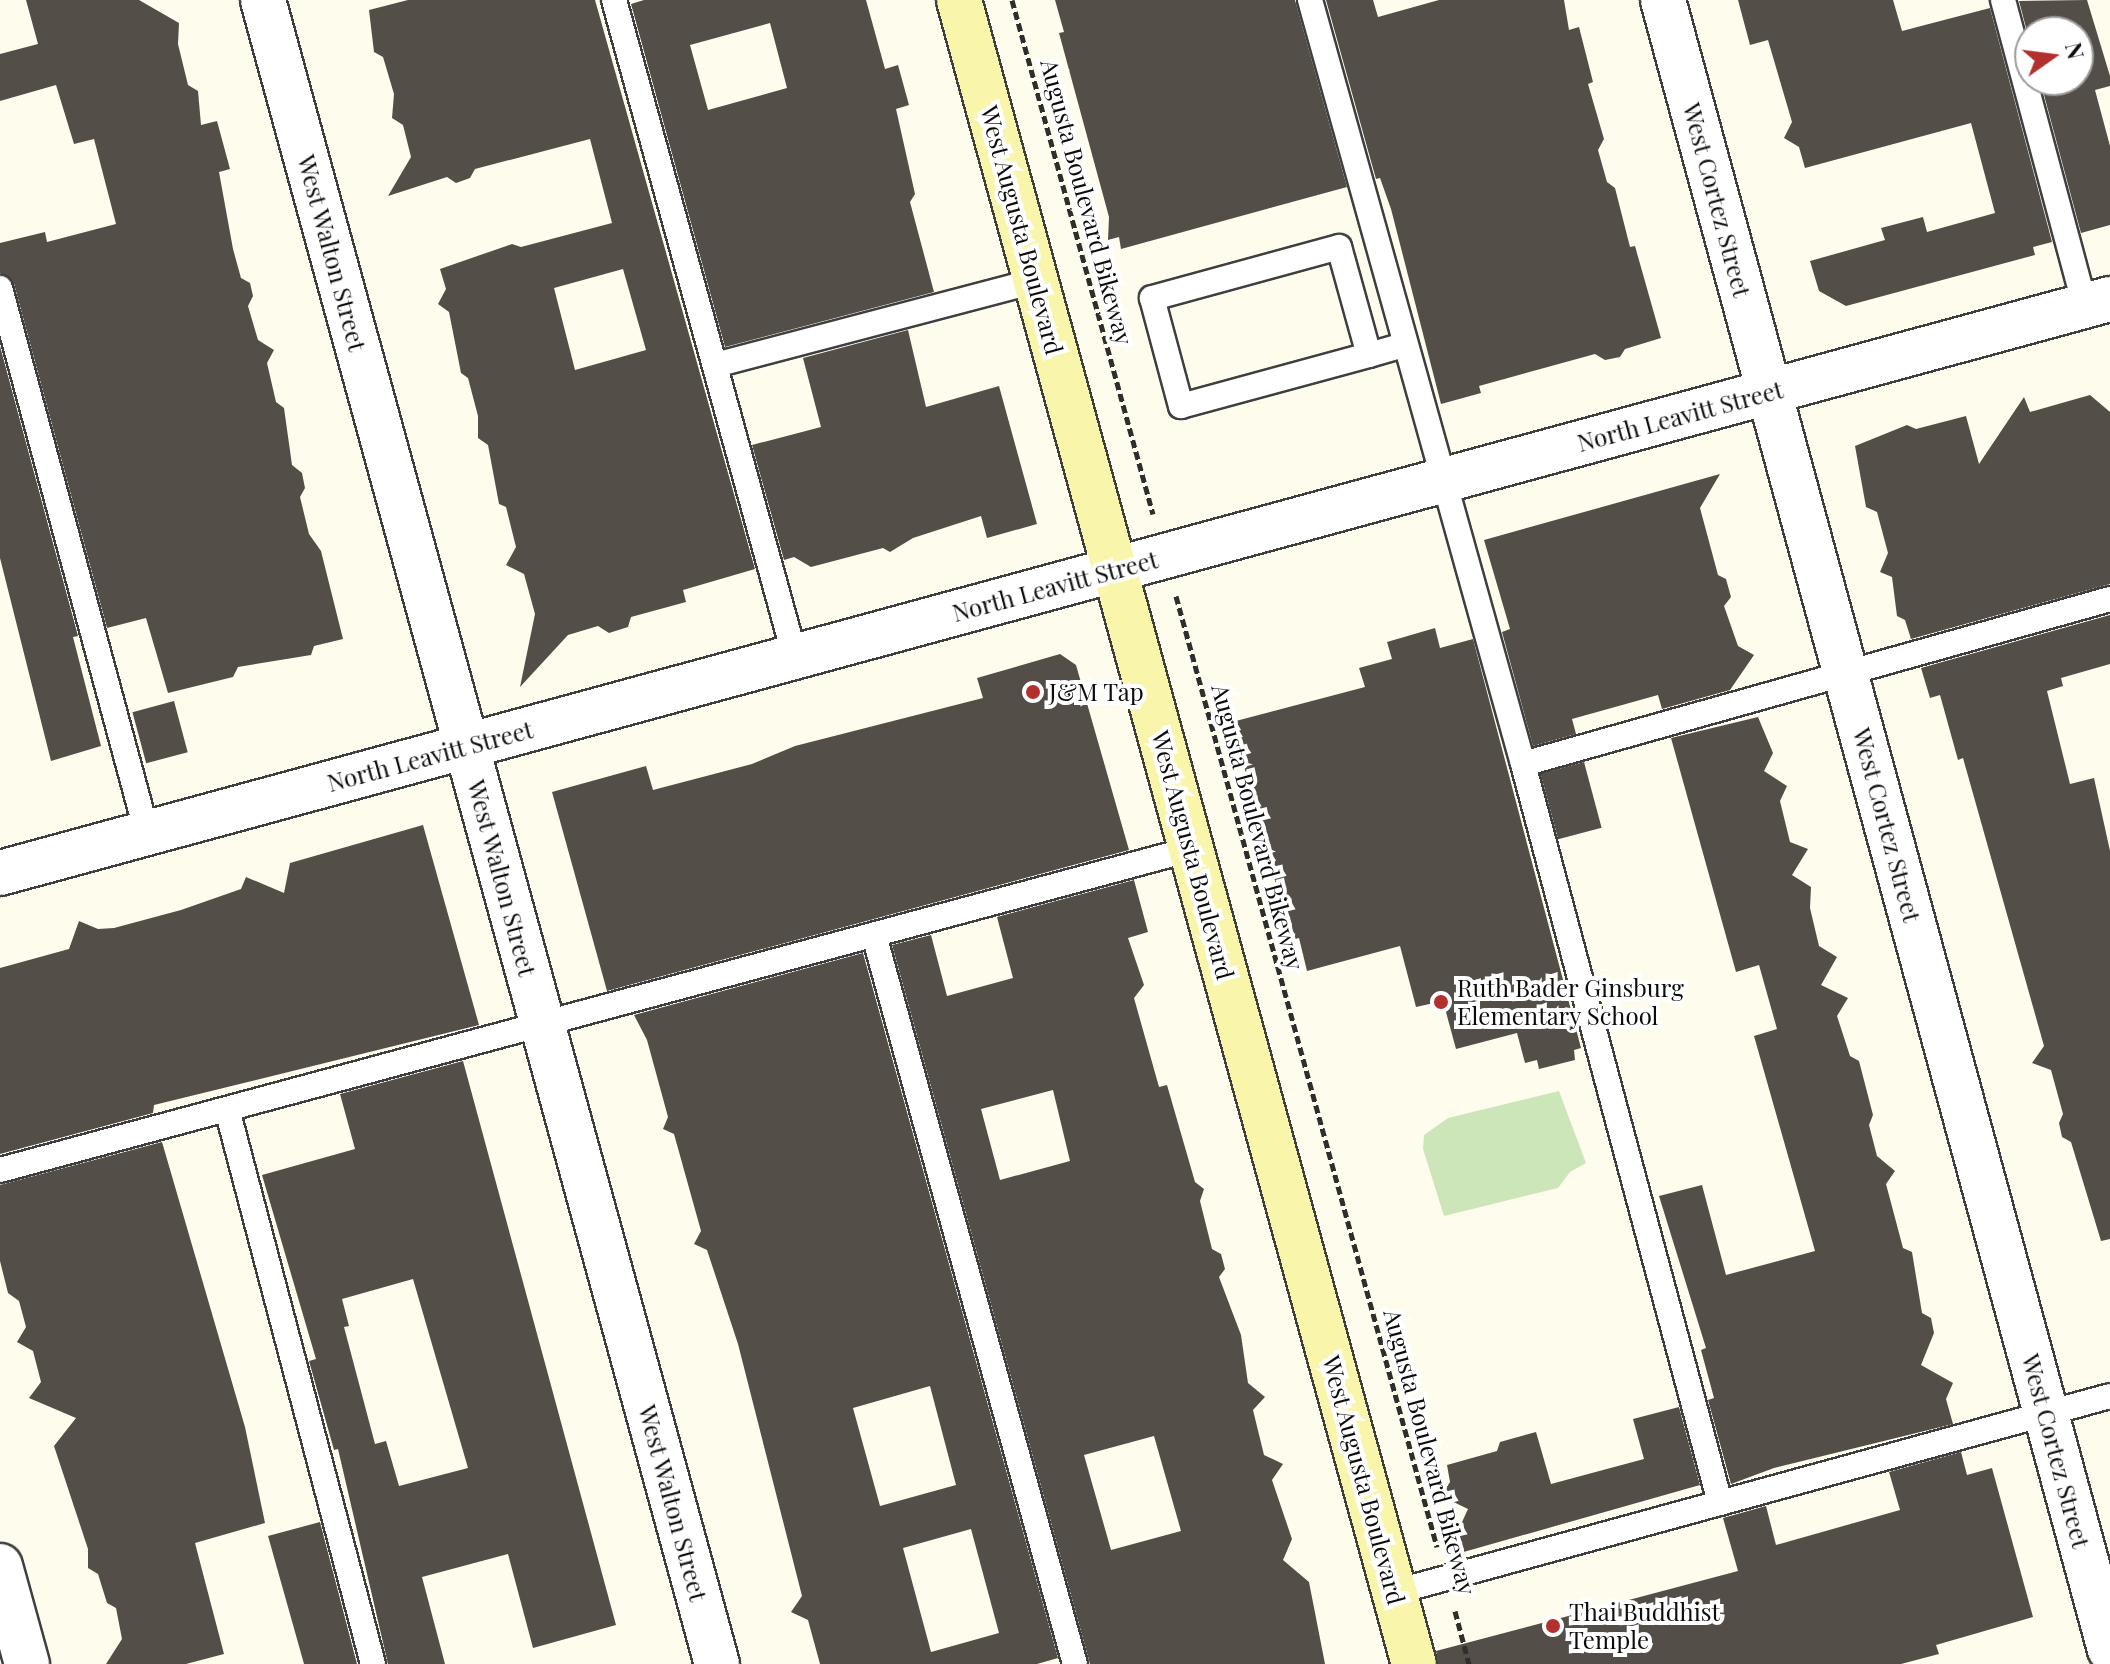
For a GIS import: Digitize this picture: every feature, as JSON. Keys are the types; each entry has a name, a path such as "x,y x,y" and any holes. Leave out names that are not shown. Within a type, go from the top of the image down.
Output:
{"street":[{"name":"West Walton Street","path":"263,0 717,1664"},
{"name":"West Augusta Boulevard","path":"959,0 1414,1664"},
{"name":"West Cortez Street","path":"1663,0 2110,1650"},
{"name":"North Leavitt Street","path":"0,873 2098,302"},
{"path":"0,1566 27,1664"}],"lane":[{"path":"614,0 795,657"},
{"path":"1310,0 1523,764 1720,1503"},
{"path":"2003,0 2098,302"},
{"path":"1369,355 1339,247 1152,298 1181,406 1369,355 1405,345"},
{"path":"715,365 1036,281"},
{"path":"0,288 147,833"},
{"path":"1523,764 2110,599"},
{"path":"0,1170 1191,849"},
{"path":"874,935 1075,1664"},
{"path":"227,1109 373,1664"},
{"path":"1395,1592 2110,1396"}],"path":[{"name":"Augusta Boulevard Bikeway","path":"1012,0 1469,1664"}],"green space":[{"path":"1559,1091 1586,1163 1570,1172 1558,1188 1444,1216 1423,1149 1424,1135 1448,1118"}],"building":[{"path":"26,0 139,0 179,23 178,44 188,85 198,91 201,125 217,121 230,169 219,172 233,249 241,278 250,283 253,296 248,306 258,340 274,350 267,363 276,402 284,408 292,465 302,473 305,488 300,497 309,534 321,551 343,639 314,646 311,655 238,667 233,677 168,693 146,618 107,628 14,284 0,273 0,243 45,232 47,242 116,224 94,139 74,144 56,85 0,101 0,54 38,44"},
{"path":"408,0 595,0 755,569 683,590 686,602 631,617 628,627 609,633 598,626 568,635 520,687 535,614 524,574 506,565 516,547 506,507 499,504 488,445 478,438 478,416 468,378 461,373 449,312 438,304 446,289 440,269 512,244 521,247 612,223 590,139 475,169 470,178 456,183 447,177 388,196 411,157 403,125 392,118 394,94 383,57 374,52 369,10","holes":["623,269 646,350 575,370 554,288"]},
{"path":"644,0 866,0 885,69 898,65 909,105 896,109 915,194 910,202 934,292 725,347 631,4","holes":["770,23 787,88 708,110 690,45"]},
{"path":"1055,0 1295,0 1347,187 1121,249 1119,237 1108,240 1109,217 1059,33 1064,32"},
{"path":"1326,0 1373,0 1378,17 1439,0 1564,0 1569,30 1579,27 1593,82 1588,84 1604,139 1598,150 1607,182 1615,188 1630,247 1635,246 1661,338 1625,349 1620,357 1605,360 1595,354 1479,386 1481,393 1441,404 1391,209 1380,178 1376,179"},
{"path":"1738,0 1893,0 1902,31 1990,8 2052,242 2033,247 2035,255 1846,306 1819,291 1810,261 1885,240 1881,228 1923,217 1927,232 1995,213 1971,123 1805,168 1799,147 1784,138 1792,122 1768,40 1750,45"},
{"path":"2087,0 2092,16 2023,16 2019,1"},
{"path":"2094,23 2110,76 2110,86 2095,90 2110,146 2110,225 2081,233 2044,96 2094,96"},
{"path":"908,330 926,407 999,386 1037,524 987,538 981,516 913,538 890,552 883,548 811,567 794,557 784,560 752,445 821,427 803,358"},
{"path":"0,346 78,636 73,637 101,746 51,761 0,558"},
{"path":"2090,395 2110,412 2110,584 1911,639 1905,620 1897,616 1892,577 1880,572 1888,553 1877,512 1866,507 1855,446 1907,425 1916,429 1966,416 1979,464 2024,397 2030,412"},
{"path":"1720,474 1700,508 1718,575 1726,579 1731,597 1724,606 1738,646 1754,655 1730,690 1662,709 1658,695 1572,719 1576,734 1533,746 1502,632 1510,629 1484,540"},
{"path":"2110,615 2110,664 2061,678 2063,686 2047,691 2070,784 2094,778 2110,851 2110,1239 2101,1241 2071,1142 2062,1137 2059,1123 2063,1114 2051,1070 2032,1063 2044,1046 1963,758 1958,760 1940,695 1930,698 1921,668"},
{"path":"1435,628 1440,648 1473,639 1581,1048 1574,1050 1575,1060 1539,1069 1537,1060 1525,1063 1517,1033 1456,1049 1443,1001 1416,1007 1400,946 1307,971 1299,938 1291,940 1232,722 1365,687 1359,668 1392,659 1387,642"},
{"path":"1060,654 1076,665 1129,850 607,991 552,792 646,766 653,790 752,764 795,746 983,698 977,678"},
{"path":"174,701 188,752 146,763 132,712"},
{"path":"1758,717 1773,753 1764,771 1787,786 1780,801 1790,842 1808,849 1792,875 1811,887 1810,908 1819,946 1837,957 1821,985 1848,998 1837,1016 1850,1056 1859,1061 1873,1115 1869,1125 1877,1156 1895,1171 1886,1184 1903,1248 1912,1252 1922,1313 1931,1318 1934,1333 1921,1365 1953,1383 1946,1399 1953,1424 1774,1468 1731,1484 1708,1400 1714,1398 1701,1350 1706,1348 1659,1196 1702,1185 1726,1275 1815,1251 1754,1036 1777,1029 1759,965 1736,972 1671,738"},
{"path":"1584,762 1602,828 1558,839 1541,774"},
{"path":"423,825 479,1025 154,1105 153,1113 0,1154 0,968 69,949 79,921 98,929 114,928 181,910 241,889 246,877 284,893 290,863"},
{"path":"1134,880 1148,932 1128,938 1144,985 1134,998 1159,1087 1167,1085 1195,1182 1204,1189 1200,1201 1212,1249 1221,1254 1225,1269 1219,1277 1241,1335 1248,1383 1265,1397 1253,1410 1264,1455 1283,1464 1272,1480 1292,1539 1283,1560 1309,1582 1325,1664 1090,1664 892,945 931,935 947,996 1013,978 997,917","holes":["1053,1090 1070,1161 1000,1180 981,1109","1154,1436 1181,1531 1111,1550 1084,1455"]},
{"path":"863,953 1058,1658 1037,1664 820,1664 808,1620 791,1612 802,1596 738,1344 707,1250 694,1244 701,1231 674,1134 663,1129 668,1117 647,1040 634,1015","holes":["930,1386 956,1485 880,1506 853,1408","971,1529 999,1633 931,1652 903,1548"]},
{"path":"463,1061 616,1625 533,1648 508,1554 422,1577 445,1664 388,1664 338,1449 334,1450 309,1361 316,1359 262,1175 355,1149 340,1094","holes":["413,1279 468,1468 399,1486 386,1441 375,1444 344,1327 349,1326 342,1299"]},
{"path":"162,1142 245,1427 265,1523 195,1543 224,1654 186,1664 106,1664 122,1639 116,1608 107,1603 98,1574 88,1568 88,1549 54,1446 76,1418 29,1398 41,1382 33,1351 17,1342 26,1327 19,1301 8,1293 0,1261 0,1185"},
{"path":"1679,1407 1700,1485 1446,1557 1468,1509 1441,1496 1450,1482 1447,1465 1497,1451 1500,1442 1536,1432 1551,1484 1644,1459 1633,1419"},
{"path":"1961,1452 1967,1475 1992,1468 2033,1617 1936,1645 1939,1654 1901,1664 1438,1664 1436,1651 1738,1571 1723,1518 1766,1506 1776,1545 1900,1510 1889,1472"},
{"path":"320,1522 357,1664 304,1664 268,1536"}],"place":[{"name":"J&M Tap","path":"1033,692"},
{"name":"Ruth Bader Ginsburg Elementary School","path":"1441,1002"},
{"name":"Thai Buddhist Temple","path":"1553,1626"}]}
